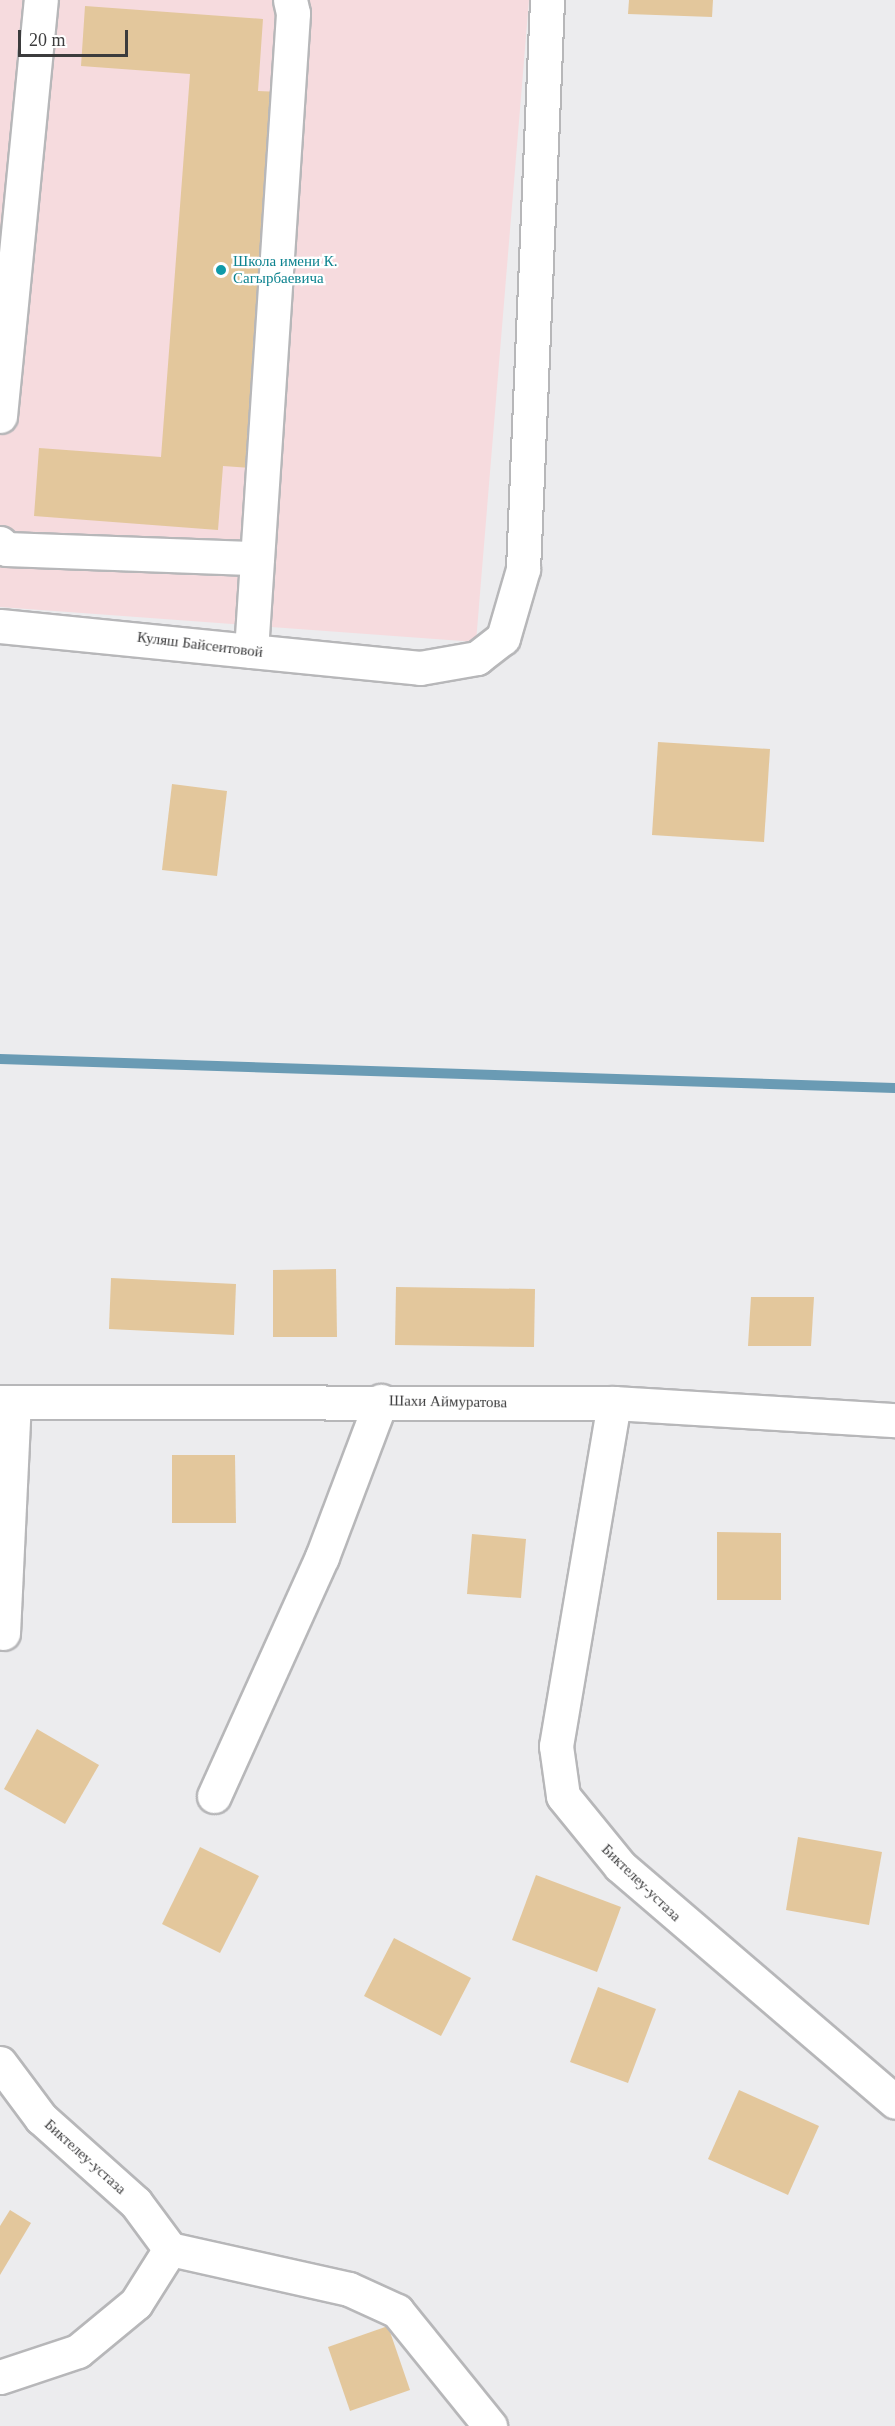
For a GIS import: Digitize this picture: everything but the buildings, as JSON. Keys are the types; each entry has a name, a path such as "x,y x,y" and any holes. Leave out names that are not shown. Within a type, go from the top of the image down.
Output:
{"street":[{"path":"0,416 41,0"},
{"path":"251,651 293,13 290,0"},
{"name":"Куляш Байсеитовой","path":"0,626 420,668 477,658 503,638 523,569 547,0"},
{"path":"0,543 6,549 257,558"},
{"path":"214,1796 322,1557 381,1401"},
{"path":"3,1633 7,1402"},
{"name":"Шахи Аймуратова","path":"7,1402 614,1403 895,1420"},
{"name":"Биктелеу-устаза","path":"614,1403 556,1746 563,1796 620,1866 895,2102"},
{"name":"Биктелеу-устаза","path":"0,2063 41,2118 136,2203 170,2249"},
{"path":"0,2377 78,2351 136,2303 170,2249 349,2289 397,2311 490,2426"}],"shaded area":[{"path":"0,0 529,0 476,642 0,607"}],"waterway":[{"path":"0,1059 895,1088"}],"place":[{"name":"Школа имени К. Сагырбаевича","path":"221,270"}]}
